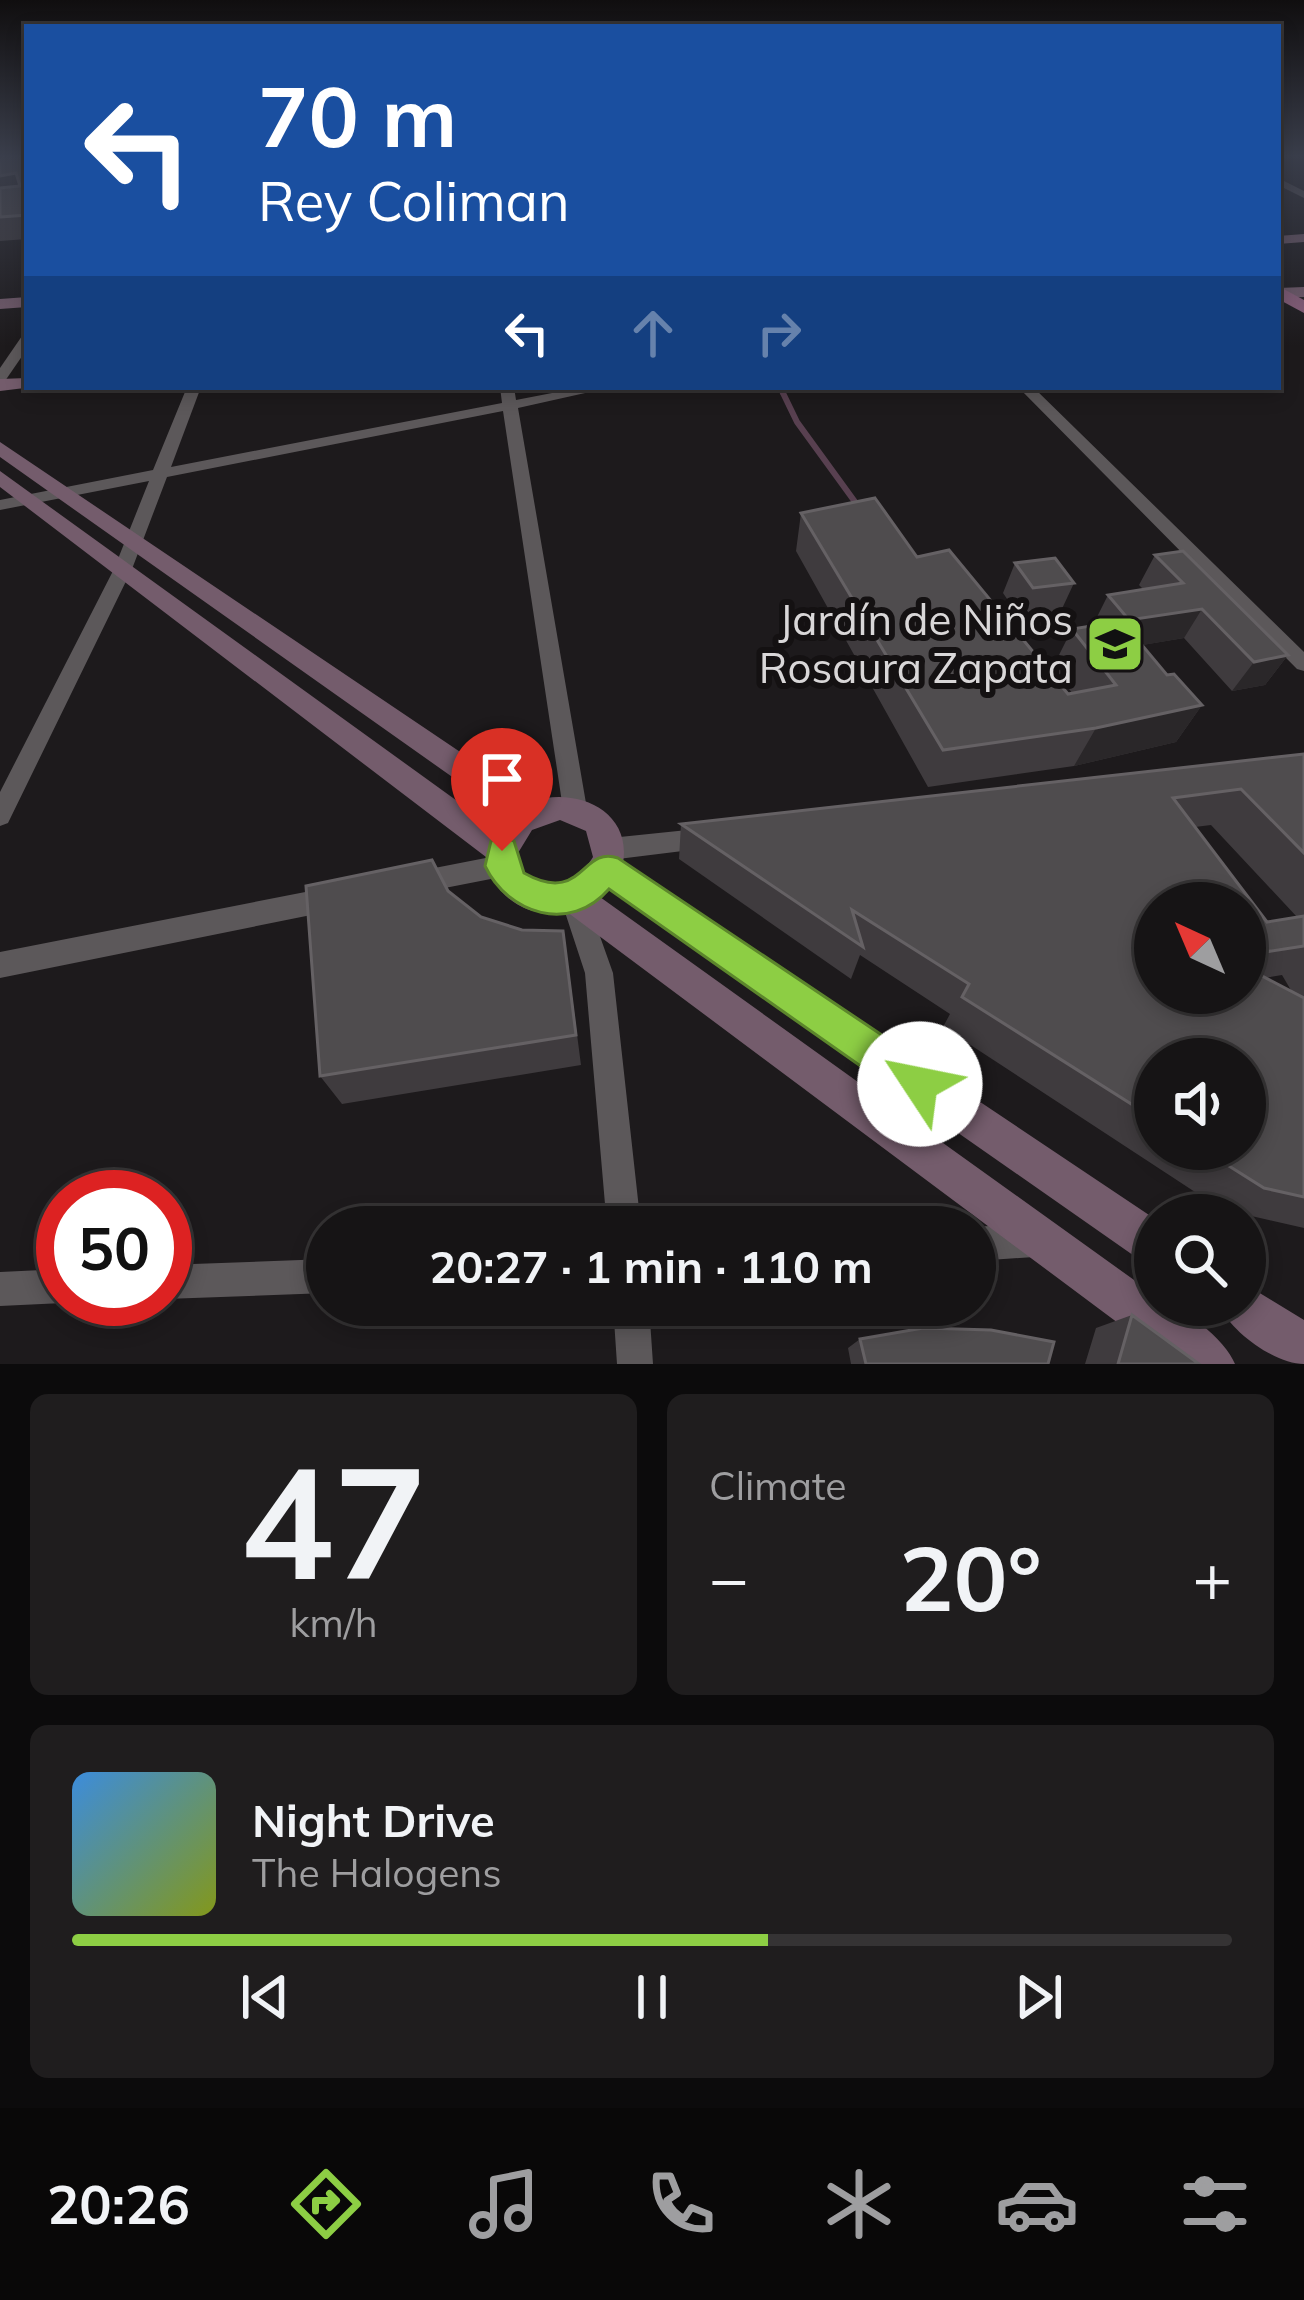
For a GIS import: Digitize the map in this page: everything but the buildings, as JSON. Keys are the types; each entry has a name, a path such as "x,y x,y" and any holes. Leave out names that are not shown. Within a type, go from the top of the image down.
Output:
{"main road":[{"path":"0,448 529,815"},
{"path":"0,478 502,858 524,893 539,899 573,897 587,890 608,859"},
{"path":"502,858 516,825 529,815 544,809 575,809 600,824 608,859 1134,1230"},
{"path":"573,897 1212,1364"},
{"path":"1266,1322 1304,1348"}],"street":[{"path":"0,381 24,344"},
{"path":"0,816 123,568 164,474 193,390"},
{"path":"0,506 164,474 508,395 569,390"},
{"path":"1028,390 1304,664"},
{"path":"508,395 575,809"},
{"path":"608,859 726,836"},
{"path":"0,965 376,890 502,858"},
{"path":"573,897 599,973 622,1206"},
{"path":"996,1243 1042,1240"},
{"path":"192,1281 306,1277"},
{"path":"0,1288 36,1287"},
{"path":"632,1326 635,1364"}],"waterway":[{"path":"781,390 783,394"},
{"path":"782,391 797,422 858,506"}],"place":[{"name":"Jardín de Niños Rosaura Zapata","path":"1115,644"}],"route":[{"path":"502,851 501,866 512,884 539,899 573,897 587,890 606,868 920,1084"}]}
